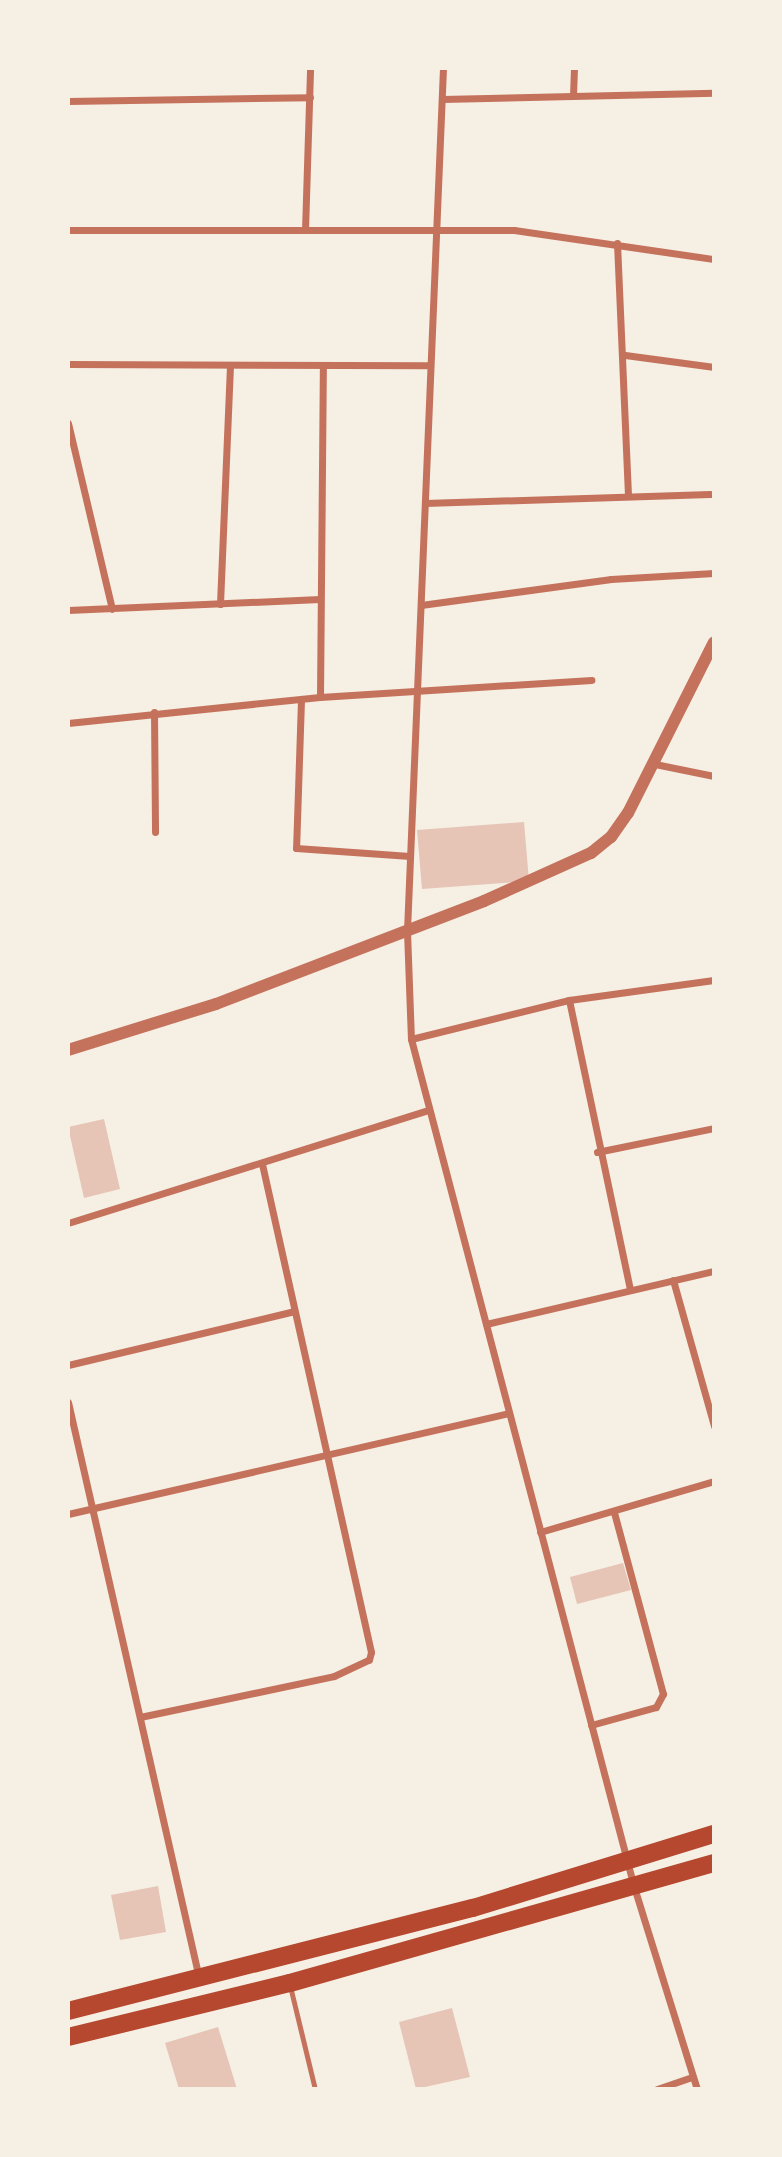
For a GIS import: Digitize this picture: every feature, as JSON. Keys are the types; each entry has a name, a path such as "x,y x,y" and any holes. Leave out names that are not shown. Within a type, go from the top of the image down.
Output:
{"highway":[{"path":"68,2011 472,1908 714,1834"},
{"path":"68,2037 290,1983 714,1863"}],"street":[{"path":"305,230 310,68"},
{"path":"443,68 407,930 411,1039 634,1887 696,2089"},
{"path":"573,96 574,68"},
{"path":"442,99 714,93"},
{"path":"68,102 310,97"},
{"path":"68,230 549,232 714,259"},
{"path":"617,243 625,355 628,494"},
{"path":"625,355 714,367"},
{"path":"68,364 430,365"},
{"path":"220,604 230,365"},
{"path":"320,697 323,365"},
{"path":"68,423 113,609"},
{"path":"425,503 628,494 710,495"},
{"path":"421,605 611,579 714,573"},
{"path":"68,610 320,599"},
{"path":"68,1050 216,1004 407,930 591,853 611,837 628,813 655,764 714,642"},
{"path":"68,723 154,712 320,697 417,694 591,680"},
{"path":"301,700 296,848 410,856"},
{"path":"154,712 155,832"},
{"path":"655,764 714,776"},
{"path":"411,1039 569,1000 714,981"},
{"path":"569,1000 597,1152 630,1290"},
{"path":"68,1223 429,1110"},
{"path":"597,1152 714,1128"},
{"path":"140,1717 334,1676 369,1660 370,1641 262,1164"},
{"path":"486,1324 714,1270"},
{"path":"673,1280 714,1426"},
{"path":"68,1365 294,1311"},
{"path":"68,1402 199,1978"},
{"path":"68,1514 509,1413"},
{"path":"540,1532 614,1513 714,1481"},
{"path":"591,1725 656,1707 663,1694 614,1513"},
{"path":"657,2089 692,2077"}],"lane":[{"path":"290,1983 315,2089"}],"building":[{"path":"524,822 529,881 422,889 417,830"},
{"path":"104,1119 120,1189 84,1198 68,1127"},
{"path":"623,1563 631,1590 577,1604 570,1577"},
{"path":"158,1886 166,1932 120,1940 111,1895"},
{"path":"452,2008 470,2077 416,2089 399,2022"},
{"path":"218,2027 237,2089 179,2089 165,2043"}]}
